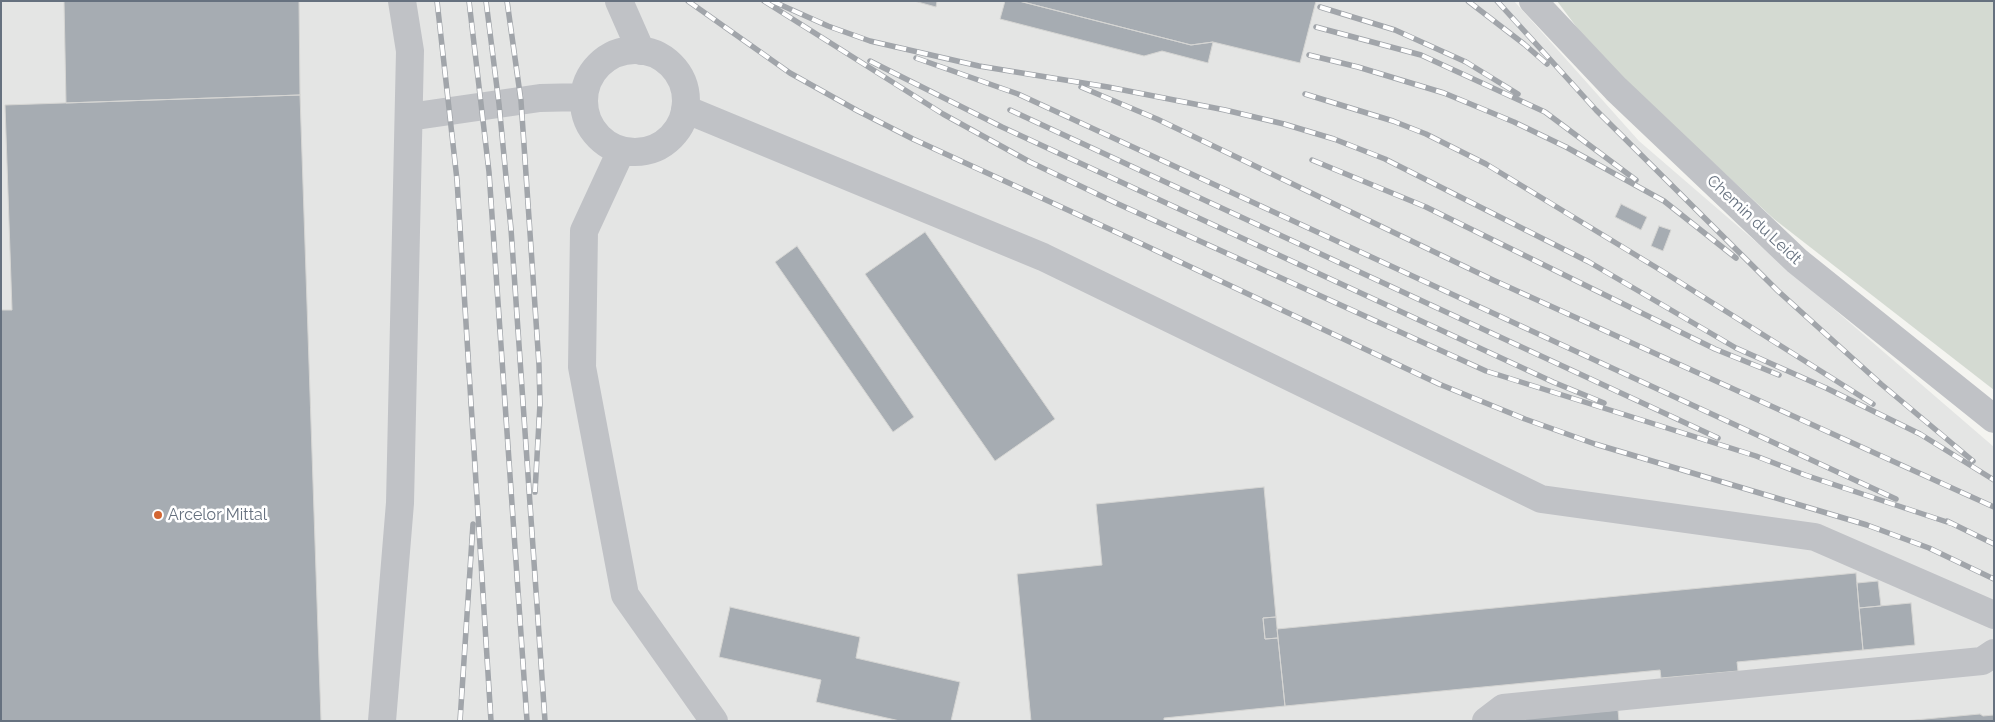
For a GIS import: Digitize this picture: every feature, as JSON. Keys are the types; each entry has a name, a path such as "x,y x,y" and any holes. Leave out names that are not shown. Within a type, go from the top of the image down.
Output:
{"street":[{"path":"382,721 400,503 410,51 402,1"},
{"path":"620,1 641,50"},
{"name":"Chemin du Leidt","path":"1533,1 1616,89 1798,261 1994,419"},
{"path":"641,50 656,55 670,64 680,77 685,93 685,109 680,125 670,138 656,148 639,152 621,151 605,143 593,130 585,115 584,97 588,81 596,67 609,57 624,51 641,50"},
{"path":"409,116 540,98 584,97"},
{"path":"685,109 1043,257 1541,499 1815,537 1994,615"},
{"path":"621,151 584,231 582,367 625,595 714,721"},
{"path":"1486,721 1503,708 1982,661 1994,653"}],"shaded area":[{"path":"1,1 1514,1 1639,141 1994,447 1994,721 1,721"},
{"path":"1557,1 1994,1 1994,390 1774,219 1599,57"}],"building":[{"path":"64,1 299,1 300,95 66,103"},
{"path":"914,1 937,1 936,7"},
{"path":"1005,1 1019,1 1191,45 1213,42 1208,63 1162,51 1144,56 1000,19"},
{"path":"1019,1 1316,1 1300,63 1213,42 1191,45"},
{"name":"Arcelor Mittal","path":"300,95 321,721 1,721 1,310 12,310 5,105"},
{"path":"1621,204 1647,217 1641,230 1615,217"},
{"path":"1659,226 1671,230 1663,251 1651,246"},
{"path":"925,232 1055,419 995,461 865,274"},
{"path":"797,246 914,417 893,432 775,262"},
{"path":"1264,487 1276,617 1263,618 1265,639 1278,638 1285,706 1164,718 1164,721 1031,721 1017,574 1102,565 1096,504"},
{"path":"1856,573 1863,650 1737,662 1738,671 1661,678 1660,670 1285,706 1277,629"},
{"path":"1878,581 1881,606 1859,608 1857,583"},
{"path":"1911,603 1915,645 1863,650 1859,608"},
{"path":"730,607 860,637 856,658 960,682 951,721 900,721 816,702 821,680 719,657"},
{"path":"1276,617 1278,638 1265,639 1263,618"},
{"path":"1618,710 1619,721 1526,721 1525,718"},
{"path":"1980,714 1983,716 1994,715 1994,721 1904,721"}],"railway":[{"path":"437,1 457,180 491,721"},
{"path":"469,1 489,172 527,721"},
{"path":"486,1 499,104 511,229 545,721"},
{"path":"507,1 521,101 539,365 540,404 535,492"},
{"path":"688,1 790,73 858,111 913,139 1142,244 1439,384 1525,419 1595,444 1867,525 1929,548 1994,579"},
{"path":"764,1 943,114 1030,162 1486,371 1756,456 1805,475 1953,524"},
{"path":"772,1 828,26 870,41 979,66 1108,87 1225,110 1284,124 1334,139 1385,159 1589,262 1736,348 1826,388 1920,434 1994,480"},
{"path":"1468,1 1547,64"},
{"path":"1497,1 1596,110 1778,291 1881,384 1973,461"},
{"path":"1320,7 1395,30 1466,62 1518,94"},
{"path":"1316,27 1421,55 1545,112 1636,180"},
{"path":"1309,55 1358,67 1444,93 1514,122 1566,147 1664,201 1736,258"},
{"path":"916,58 1018,94 1896,499"},
{"path":"870,61 1002,127 1553,382 1604,403"},
{"path":"1081,87 1157,119 1493,280 1994,507"},
{"path":"1305,94 1393,121 1426,134 1486,164 1662,271 1873,404"},
{"path":"1010,110 1718,438"},
{"path":"1312,160 1426,207 1715,349 1779,375"},
{"path":"1947,521 1994,544"},
{"path":"460,721 473,524"}],"place":[{"name":"Arcelor Mittal","path":"158,515"}]}
